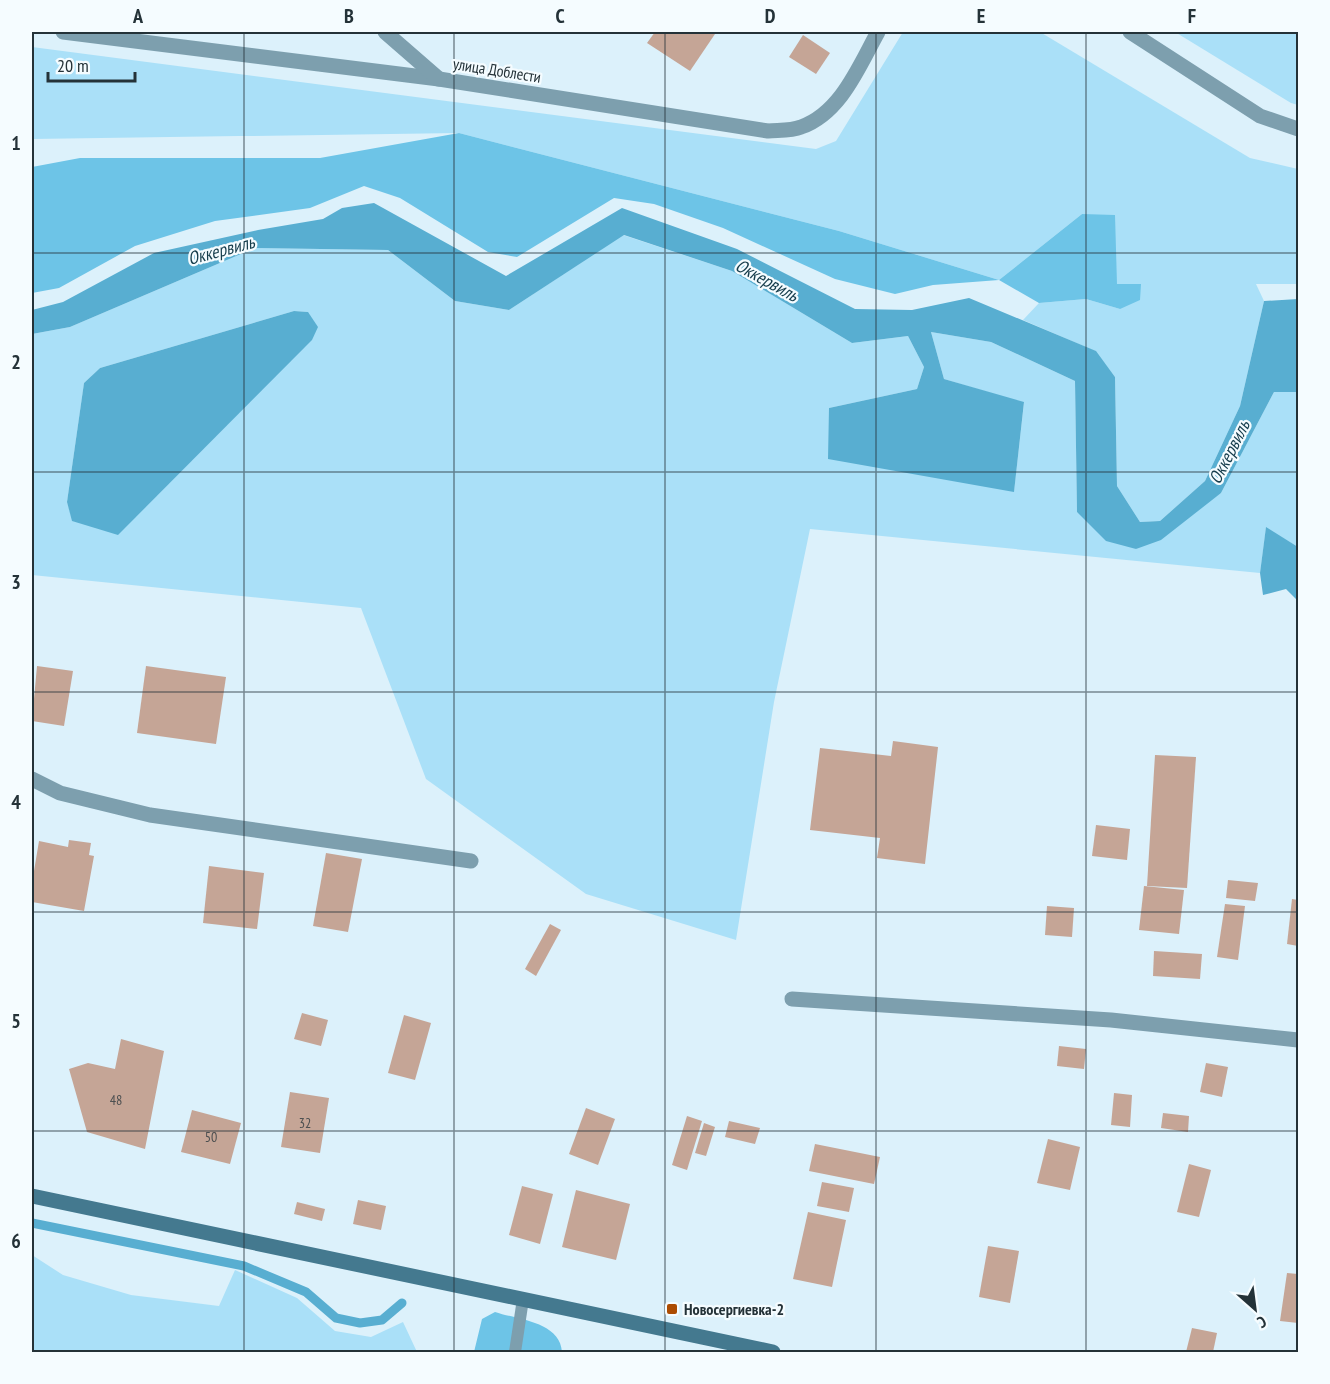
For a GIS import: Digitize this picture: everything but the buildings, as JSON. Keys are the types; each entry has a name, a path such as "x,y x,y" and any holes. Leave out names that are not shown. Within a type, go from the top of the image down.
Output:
{"street":[{"name":"улица Доблести","path":"63,32 439,79 768,131 800,128 827,112 847,87 878,32"},
{"path":"385,32 439,79"},
{"path":"1130,32 1260,116 1299,129"},
{"path":"32,779 60,793 150,815 471,861"},
{"path":"792,999 1111,1020 1299,1040"},
{"path":"32,1196 773,1353"}],"lane":[{"path":"515,1353 523,1299"}],"shaded area":[{"path":"903,32 1040,32 1250,158 1298,169 1298,284 1256,284 1264,301 1240,406 1205,481 1160,521 1140,522 1117,486 1115,377 1095,351 1023,320 1039,303 1086,299 1120,309 1117,284 1082,214 999,280 839,231 459,133 32,139 32,47 816,149 836,141"},
{"path":"1175,32 1298,32 1298,105 1291,103"},
{"path":"459,133 839,231 999,280 933,285 895,294 835,279 723,228 654,204 614,198 517,257 488,252 400,198 364,186 310,208 215,221 135,246 59,288 32,293 32,167 80,158 320,158"},
{"path":"1082,214 1115,215 1117,284 1141,284 1140,300 1120,309 1086,299 1039,303 999,280"},
{"path":"623,235 732,271 852,343 908,336 924,367 917,389 829,408 1014,491 1024,403 944,379 931,332 991,342 1075,381 1077,512 1136,549 1221,493 1274,392 1298,392 1298,547 1266,528 1260,573 810,529 774,702 736,940 586,894 426,779 361,608 32,575 32,334 70,327 255,248 388,250 455,301 509,310","holes":["294,311 308,312 73,521 67,502 84,383 100,368"]},
{"path":"32,1255 63,1275 131,1295 219,1306 235,1270 297,1298 335,1331 371,1337 403,1322 417,1352 32,1352"},
{"path":"495,1312 546,1328 560,1342 562,1352 474,1352 482,1319"}],"water":[{"name":"Оккервиль","path":"374,203 506,276 622,208 737,249 855,309 912,310 969,298 1096,351 1115,377 1117,486 1140,522 1160,521 1205,481 1240,406 1264,301 1298,299 1298,392 1274,392 1221,493 1161,540 1136,549 1106,541 1077,512 1075,381 991,342 931,332 944,379 1024,402 1014,492 828,459 829,408 917,389 924,367 908,336 852,343 732,271 624,235 509,310 455,301 388,250 255,248 70,327 32,334 32,310 63,302 154,253 258,230 323,219 342,208"},
{"path":"294,311 308,312 318,327 312,340 118,535 72,521 67,502 84,383 100,368"},
{"path":"1266,527 1298,547 1298,601 1286,589 1263,595 1260,573"}],"waterway":[{"path":"32,1223 244,1266 306,1292 336,1318 360,1323 382,1320 402,1303"}],"place":[{"name":"Новосергиевка-2","path":"672,1309"}]}
